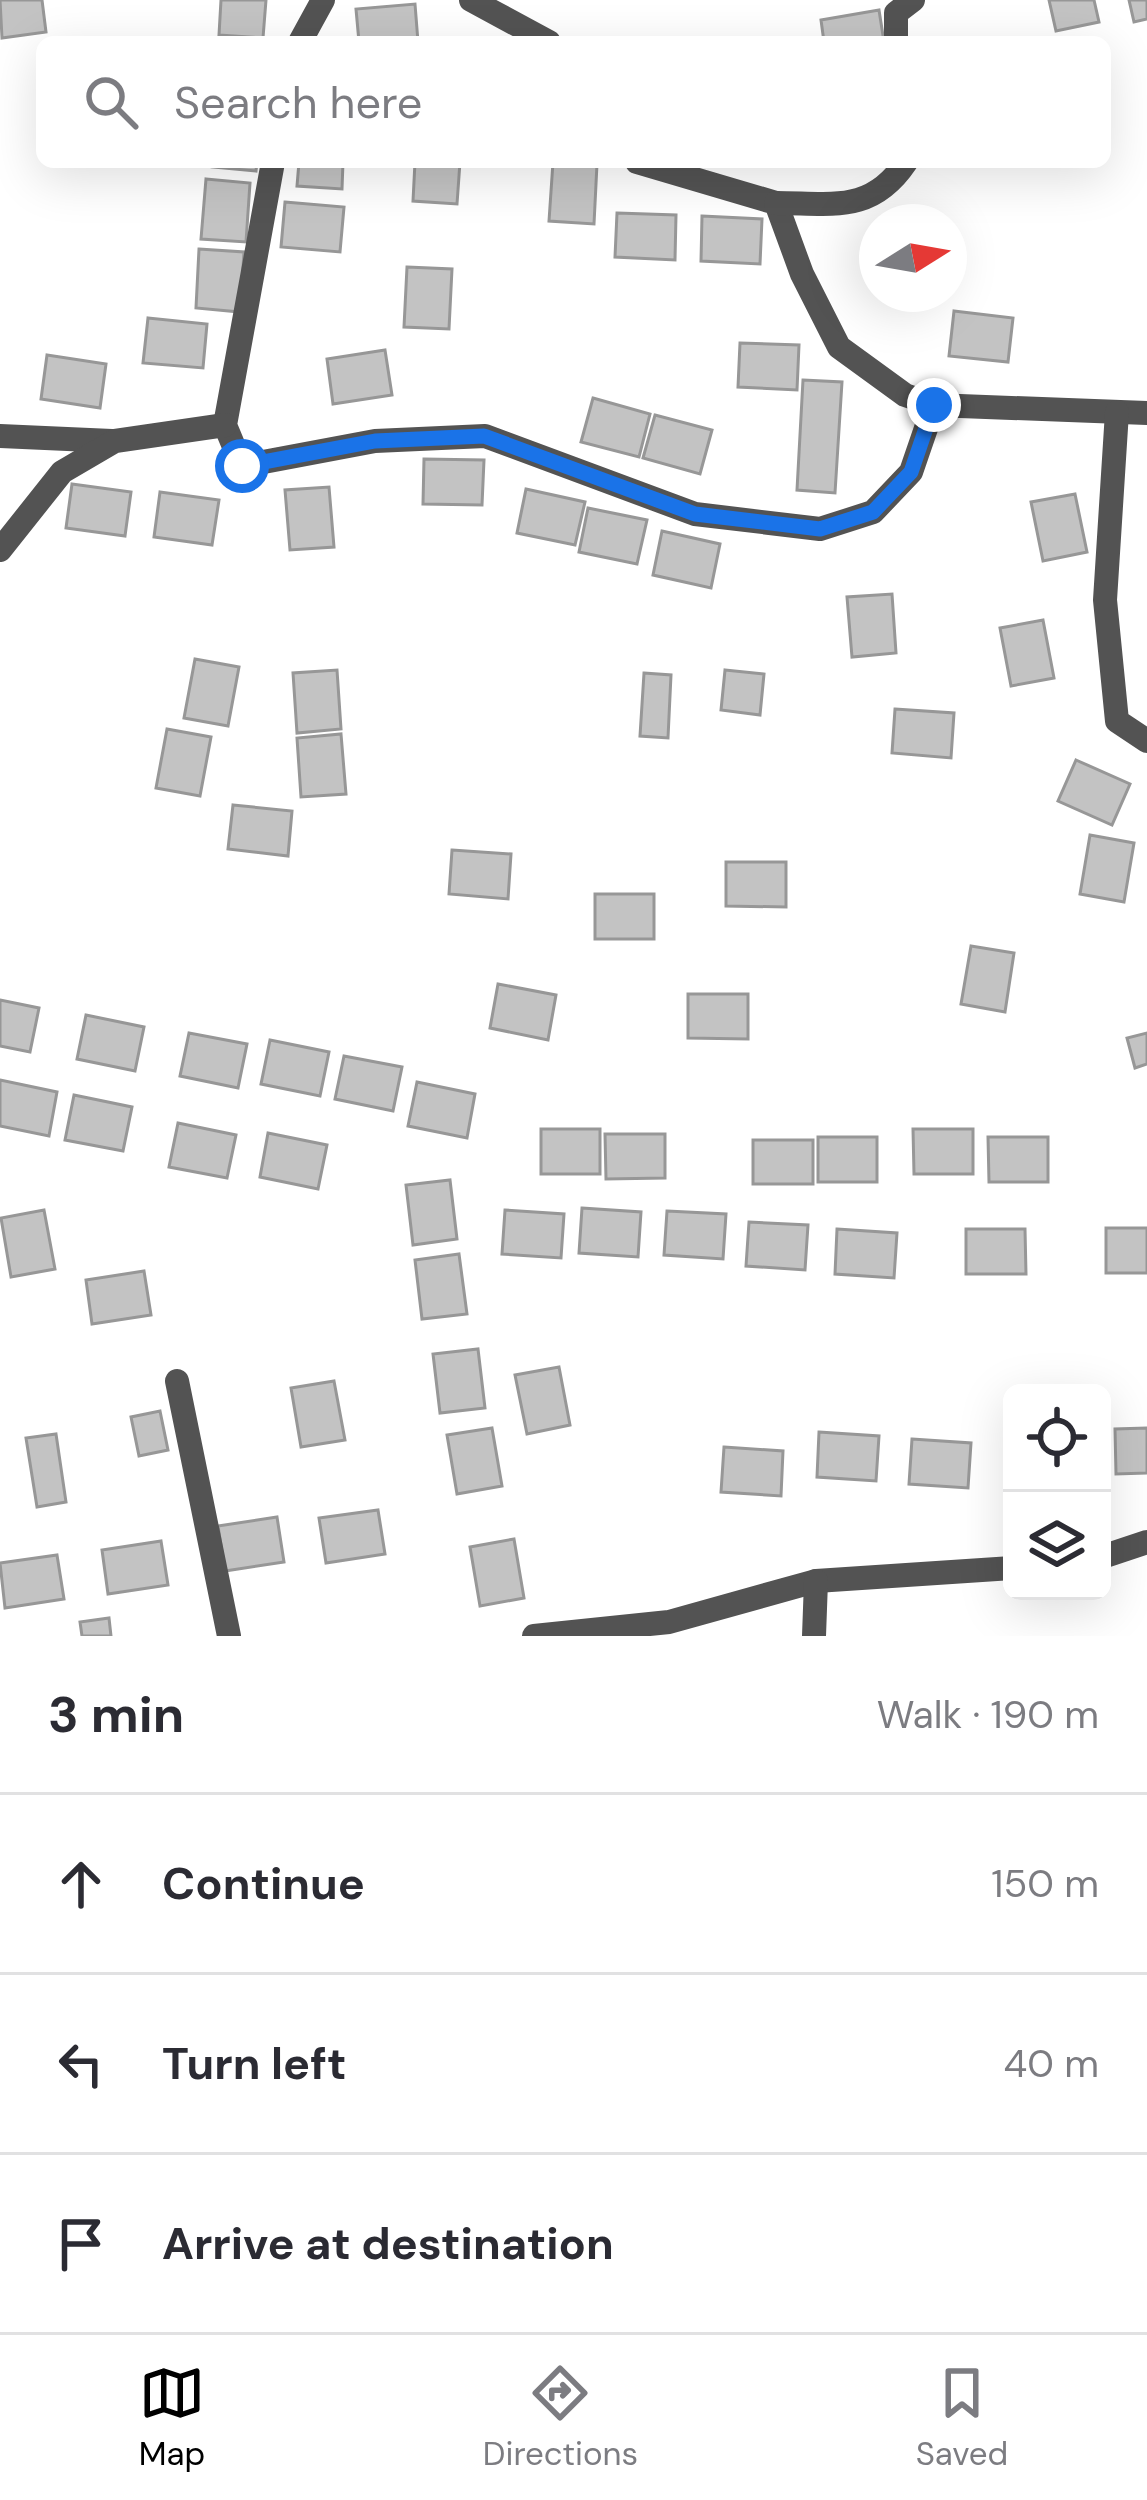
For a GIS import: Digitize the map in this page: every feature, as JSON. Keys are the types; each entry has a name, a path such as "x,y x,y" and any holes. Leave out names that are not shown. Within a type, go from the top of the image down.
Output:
{"street":[{"path":"303,36 323,0"},
{"path":"472,0 537,36"},
{"path":"896,36 896,13 913,0"},
{"path":"272,168 225,425 242,466 375,441 484,436 695,514 820,529 873,512 911,472 934,405"},
{"path":"658,168 776,203 860,202 902,168"},
{"path":"776,203 802,274 839,347 904,395 934,405 1147,413"},
{"path":"1117,412 1105,601 1117,721 1147,741"},
{"path":"0,436 115,441 225,425"},
{"path":"0,550 62,472 115,441"},
{"path":"177,1381 229,1636"},
{"path":"1111,1554 1147,1542"},
{"path":"534,1636 669,1622 815,1581 1003,1569"},
{"path":"814,1636 815,1581"}],"building":[{"path":"0,0 42,0 46,32 2,38"},
{"path":"221,0 266,0 263,36 219,35"},
{"path":"1049,0 1094,0 1099,22 1056,31"},
{"path":"1129,0 1147,0 1147,19 1134,22"},
{"path":"415,4 418,36 358,36 356,9"},
{"path":"879,10 883,36 823,36 821,20"},
{"path":"298,168 343,168 342,189 297,186"},
{"path":"415,168 460,168 457,204 413,201"},
{"path":"553,168 597,168 594,224 549,221"},
{"path":"206,179 250,183 246,242 201,239"},
{"path":"285,202 344,207 340,252 281,247"},
{"path":"617,213 676,215 675,260 615,257"},
{"path":"702,216 762,219 760,264 701,261"},
{"path":"199,249 244,252 240,312 196,308"},
{"path":"407,267 452,269 449,329 404,327"},
{"path":"954,312 1013,318 1008,362 949,356"},
{"path":"148,318 207,324 203,368 143,363"},
{"path":"740,343 799,345 797,390 738,387"},
{"path":"385,350 392,395 333,404 327,359"},
{"path":"47,355 106,364 100,408 41,399"},
{"path":"803,380 842,382 835,493 797,490"},
{"path":"593,398 650,414 639,457 581,442"},
{"path":"655,415 712,430 700,474 643,458"},
{"path":"424,459 484,460 482,505 423,504"},
{"path":"72,484 131,492 125,536 66,528"},
{"path":"329,487 334,547 290,550 285,490"},
{"path":"526,489 585,502 575,545 517,533"},
{"path":"160,492 219,500 212,545 154,537"},
{"path":"1075,494 1087,552 1043,561 1031,502"},
{"path":"588,508 647,520 637,564 579,552"},
{"path":"662,531 720,544 711,588 653,575"},
{"path":"892,594 896,653 852,657 847,597"},
{"path":"1043,620 1054,678 1011,686 1000,628"},
{"path":"195,659 239,667 228,726 184,718"},
{"path":"337,670 341,729 297,733 293,673"},
{"path":"725,670 764,674 760,715 721,710"},
{"path":"644,673 671,675 668,738 640,736"},
{"path":"895,709 954,713 951,758 892,753"},
{"path":"167,729 211,737 200,796 156,788"},
{"path":"341,734 346,794 301,797 297,738"},
{"path":"1076,760 1130,784 1112,825 1058,801"},
{"path":"233,805 292,811 288,856 228,849"},
{"path":"1090,835 1134,843 1124,902 1080,894"},
{"path":"452,850 511,854 508,899 449,894"},
{"path":"726,862 786,862 786,907 726,906"},
{"path":"595,894 654,894 654,939 595,939"},
{"path":"971,946 1014,953 1005,1012 961,1004"},
{"path":"498,984 556,995 548,1040 490,1028"},
{"path":"688,994 748,994 748,1039 688,1038"},
{"path":"0,1000 39,1008 30,1052 0,1046"},
{"path":"86,1015 144,1027 135,1071 77,1059"},
{"path":"189,1033 247,1044 238,1088 180,1076"},
{"path":"1147,1033 1147,1064 1135,1068 1127,1038"},
{"path":"270,1040 329,1052 320,1096 261,1084"},
{"path":"344,1056 402,1067 393,1111 335,1099"},
{"path":"0,1080 57,1092 49,1136 0,1126"},
{"path":"417,1082 475,1094 467,1138 408,1126"},
{"path":"74,1095 132,1107 123,1151 65,1140"},
{"path":"178,1123 236,1135 227,1178 169,1167"},
{"path":"541,1129 600,1129 600,1174 541,1174"},
{"path":"913,1129 973,1129 973,1174 914,1174"},
{"path":"268,1133 327,1145 318,1189 260,1177"},
{"path":"605,1134 665,1134 665,1178 606,1179"},
{"path":"818,1137 877,1137 877,1182 818,1182"},
{"path":"988,1137 1048,1137 1048,1182 989,1182"},
{"path":"753,1140 813,1140 813,1184 753,1184"},
{"path":"450,1180 457,1239 413,1245 406,1185"},
{"path":"582,1208 641,1212 638,1257 579,1253"},
{"path":"44,1210 55,1269 11,1277 1,1218"},
{"path":"505,1210 564,1214 561,1258 502,1254"},
{"path":"667,1211 726,1214 723,1259 664,1255"},
{"path":"749,1222 808,1225 805,1270 746,1266"},
{"path":"1106,1228 1147,1228 1147,1273 1106,1273"},
{"path":"837,1229 897,1233 894,1278 835,1274"},
{"path":"966,1229 1025,1229 1026,1274 966,1274"},
{"path":"459,1254 467,1314 422,1319 415,1260"},
{"path":"144,1271 151,1315 92,1324 86,1280"},
{"path":"478,1349 485,1408 440,1413 433,1354"},
{"path":"559,1367 570,1425 527,1434 515,1375"},
{"path":"334,1381 345,1440 301,1447 291,1388"},
{"path":"160,1411 168,1450 139,1456 131,1417"},
{"path":"492,1428 502,1486 457,1494 447,1435"},
{"path":"1147,1428 1147,1473 1116,1474 1115,1429"},
{"path":"819,1432 879,1436 876,1481 817,1477"},
{"path":"56,1434 66,1502 37,1507 26,1438"},
{"path":"912,1439 971,1443 968,1488 909,1484"},
{"path":"724,1447 783,1451 781,1496 721,1492"},
{"path":"378,1510 385,1554 326,1563 319,1518"},
{"path":"277,1517 284,1562 225,1571 218,1526"},
{"path":"514,1539 524,1598 480,1606 470,1547"},
{"path":"161,1541 168,1585 108,1594 102,1550"},
{"path":"57,1555 64,1599 5,1608 0,1563"},
{"path":"109,1618 111,1636 82,1636 80,1622"}],"route":[{"path":"242,466 375,441 484,436 695,514 820,529 873,512 911,472 934,405"}]}
